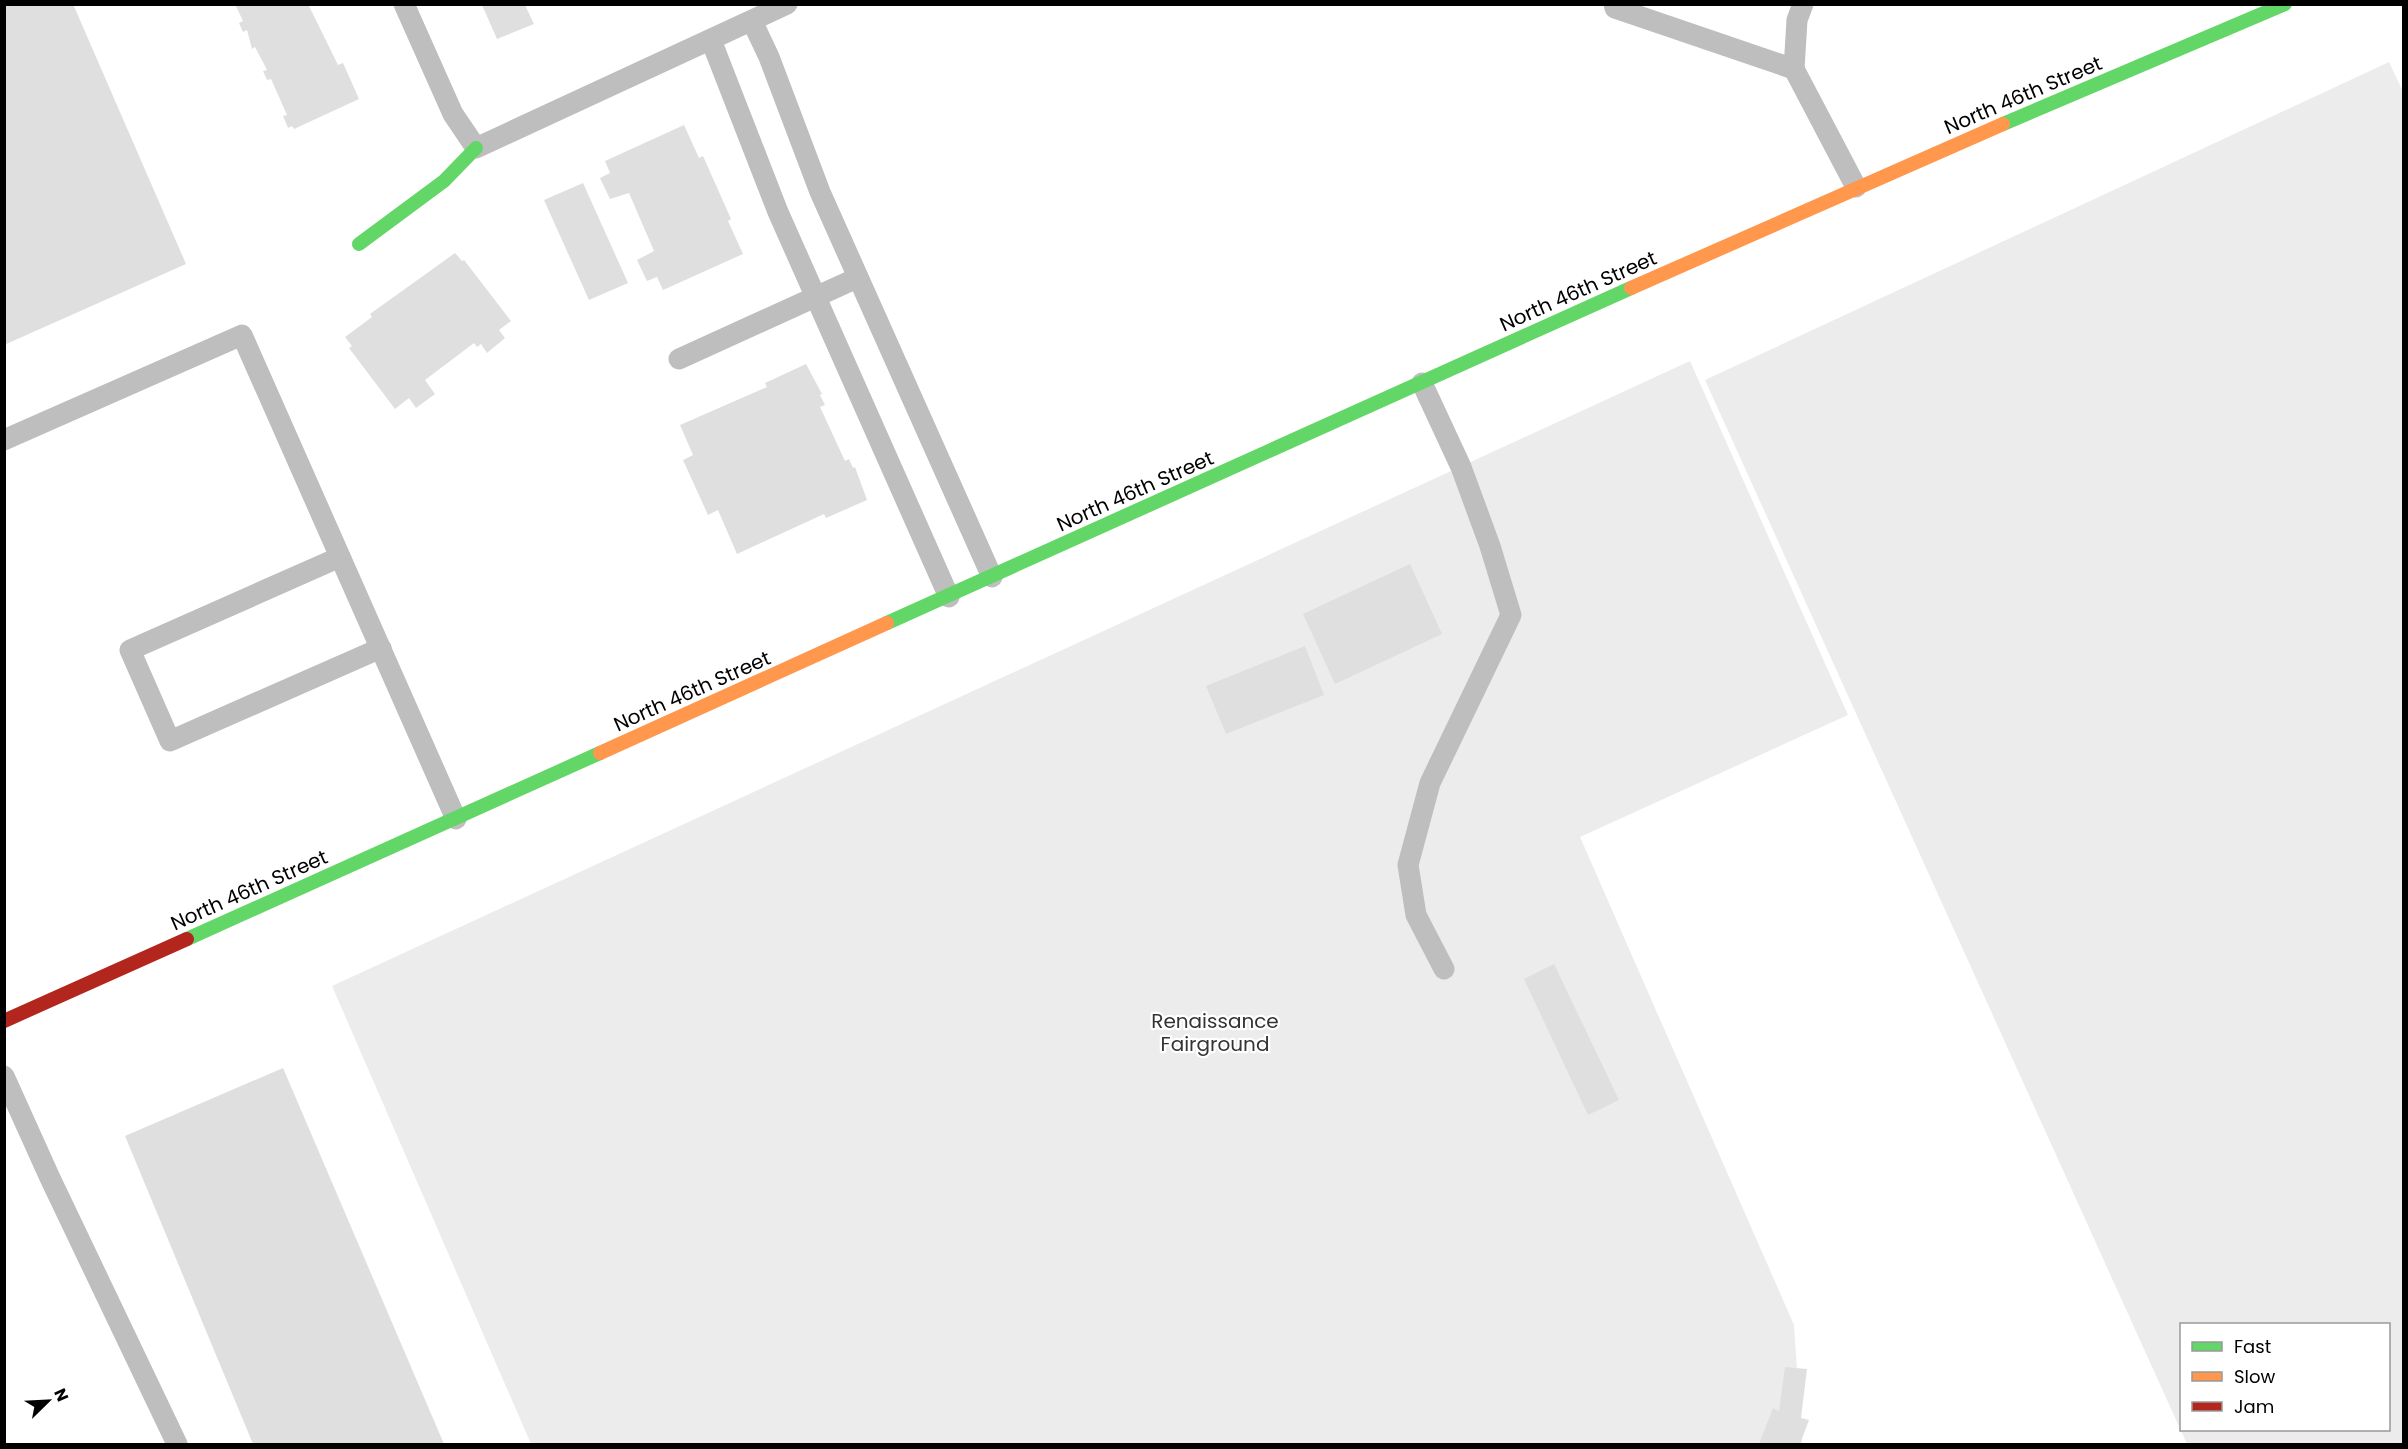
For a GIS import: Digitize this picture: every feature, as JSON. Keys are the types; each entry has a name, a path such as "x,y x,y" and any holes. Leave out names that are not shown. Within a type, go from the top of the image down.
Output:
{"street":[{"name":"North 46th Street","path":"4,1020 456,819 1856,187 2285,4"},
{"path":"359,244 444,182 476,148"}],"lane":[{"path":"404,4 453,114 476,148 787,4"},
{"path":"1614,4 1625,11 1794,69"},
{"path":"1803,4 1797,20 1794,69 1856,187"},
{"path":"752,21 769,57 820,192 857,278 992,577"},
{"path":"711,40 778,212 949,597"},
{"path":"679,359 857,278"},
{"path":"4,440 242,335 456,819"},
{"path":"1422,383 1461,467 1511,615 1430,783 1408,865 1416,915 1444,969"},
{"path":"340,557 130,650 170,741 381,648"},
{"path":"4,1076 177,1444"}],"green space":[{"path":"2389,62 2404,94 2403,1444 2187,1444 2181,1431 2390,1431 2390,1323 2180,1323 2180,1429 1705,380"},
{"name":"Renaissance Fairground","path":"1690,361 1848,715 1580,837 1794,1325 1802,1444 531,1444 332,986"}],"building":[{"path":"4,4 73,4 186,264 4,345"},
{"path":"235,4 308,4 338,65 343,63 359,99 294,129 292,126 288,128 283,116 287,115 271,79 267,80 263,71 267,70 255,47 252,49 247,30 243,32 239,23 243,21"},
{"path":"482,5 525,5 534,24 497,39"},
{"path":"684,125 699,158 703,156 731,219 728,221 743,254 663,290 657,277 647,281 637,260 654,251 629,193 610,199 600,178 610,173 605,161"},
{"path":"583,183 628,283 589,300 544,200"},
{"path":"455,253 462,261 464,260 511,321 499,330 505,338 487,353 481,344 477,347 474,343 425,380 435,394 416,408 409,398 395,409 349,348 352,346 345,337 372,317 370,314"},
{"path":"806,364 822,394 820,395 825,405 820,407 845,461 849,459 853,468 855,467 867,500 826,518 824,514 737,554 718,510 708,515 683,460 693,455 680,425 767,387 765,383"},
{"path":"1410,564 1442,634 1335,684 1303,614"},
{"path":"1305,646 1324,695 1226,734 1206,686"},
{"path":"1554,964 1619,1100 1588,1115 1524,979"},
{"path":"283,1068 444,1444 253,1444 125,1136"},
{"path":"1785,1367 1807,1369 1801,1418 1809,1420 1800,1444 1759,1444 1773,1408 1779,1411"}],"traffic: fast":[{"path":"2003,124 2285,4"},
{"path":"359,244 444,181 476,148"},
{"path":"887,623 1631,288"},
{"path":"187,939 600,753"}],"traffic: slow":[{"path":"1631,288 2003,124"},
{"path":"600,753 887,623"}],"traffic: jam":[{"path":"4,1021 187,939"}]}
